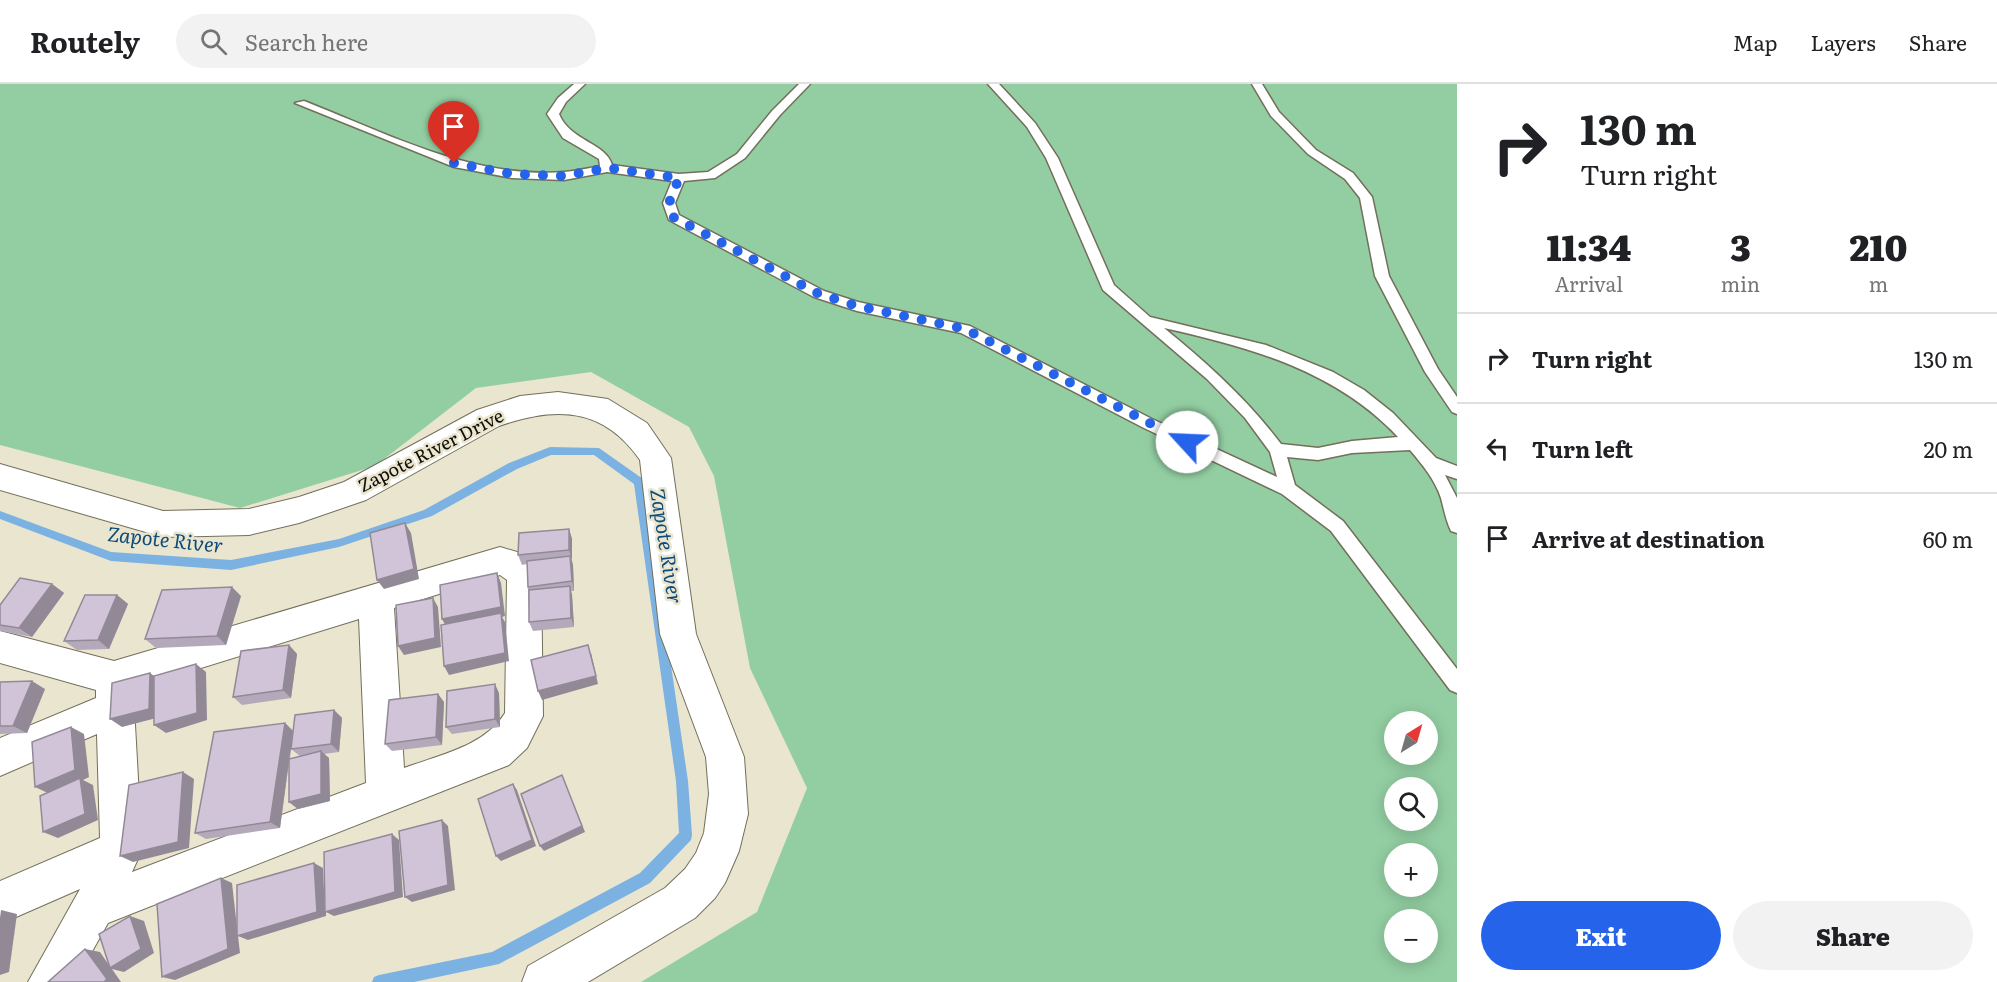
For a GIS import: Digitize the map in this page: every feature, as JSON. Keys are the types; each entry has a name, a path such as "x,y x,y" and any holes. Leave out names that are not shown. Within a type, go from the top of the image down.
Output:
{"street":[{"name":"Zapote River Drive","path":"0,477 164,524 249,522 299,510 355,491 488,418 520,406 558,403 597,407 636,430 655,458 678,634 725,757 729,777 729,809 722,837 709,871 686,898 544,982"},
{"path":"0,757 115,693 376,600 500,561 515,565 524,577 524,716 513,735 495,752 93,908"},
{"path":"376,600 386,794"},
{"path":"0,647 115,693"},
{"path":"50,982 93,908 121,850 115,693"},
{"path":"0,903 121,850"}],"lane":[{"path":"580,84 562,100 553,114 557,127 576,143 604,157 608,168"},
{"path":"300,103 454,163 512,174 564,176 608,168 679,178 711,175 741,156 776,112 805,84"},
{"path":"993,84 1031,126 1052,158 1108,287 1143,319 1212,375 1250,414 1277,450 1288,489"},
{"path":"1257,84 1275,114 1312,152 1349,176 1366,197 1382,276 1432,372 1457,408"},
{"path":"679,178 669,203 673,217 819,294 857,306 965,329 1147,423 1288,489 1337,526 1457,684"},
{"path":"1143,319 1235,339 1329,375 1392,418 1430,462 1448,495 1457,526"},
{"path":"1277,450 1318,454 1352,447 1414,444"},
{"path":"1430,462 1457,473"}],"green space":[{"path":"0,84 1457,84 1457,982 641,982 757,912 807,788 750,668 714,476 689,427 591,372 476,388 375,466 240,508 0,445"}],"building":[{"path":"405,523 414,569 377,580 370,533"},
{"path":"569,529 569,550 518,555 519,533"},
{"path":"570,556 572,581 528,587 527,561"},
{"path":"497,573 501,607 442,619 440,585"},
{"path":"20,578 52,584 19,628 0,625 0,605"},
{"path":"570,586 571,618 529,622 529,590"},
{"path":"232,587 217,636 145,639 162,590"},
{"path":"85,595 117,595 98,640 64,641"},
{"path":"433,598 435,638 398,646 396,605"},
{"path":"501,613 505,653 444,666 441,625"},
{"path":"289,645 283,690 233,697 241,651"},
{"path":"588,645 596,676 538,691 531,660"},
{"path":"196,664 197,713 154,725 154,676"},
{"path":"150,673 149,709 110,719 112,683"},
{"path":"32,681 13,726 0,726 0,682"},
{"path":"495,684 495,719 446,727 447,691"},
{"path":"438,694 436,737 385,744 389,700"},
{"path":"334,710 331,744 291,749 295,715"},
{"path":"285,723 270,822 195,833 214,732"},
{"path":"71,727 75,770 35,787 32,742"},
{"path":"321,751 321,794 289,802 289,759"},
{"path":"183,772 178,842 120,856 129,785"},
{"path":"562,775 582,826 540,846 521,794"},
{"path":"80,778 85,814 43,832 40,796"},
{"path":"513,784 532,840 496,856 478,799"},
{"path":"442,820 448,885 405,897 399,831"},
{"path":"392,834 395,892 325,912 324,852"},
{"path":"314,863 317,912 237,936 237,885"},
{"path":"221,878 228,949 162,977 157,904"},
{"path":"130,916 141,949 110,968 99,934"},
{"path":"85,949 107,979 104,982 48,982"}],"waterway":[{"name":"Zapote River","path":"0,515 111,556 231,565 339,543 428,513 513,466 550,451 596,451 639,482 682,781 686,835 645,878 494,959 379,982"}],"route":[{"path":"454,163 512,174 564,176 608,168 679,178 669,203 673,217 819,294 857,306 965,329 1187,442"}]}
